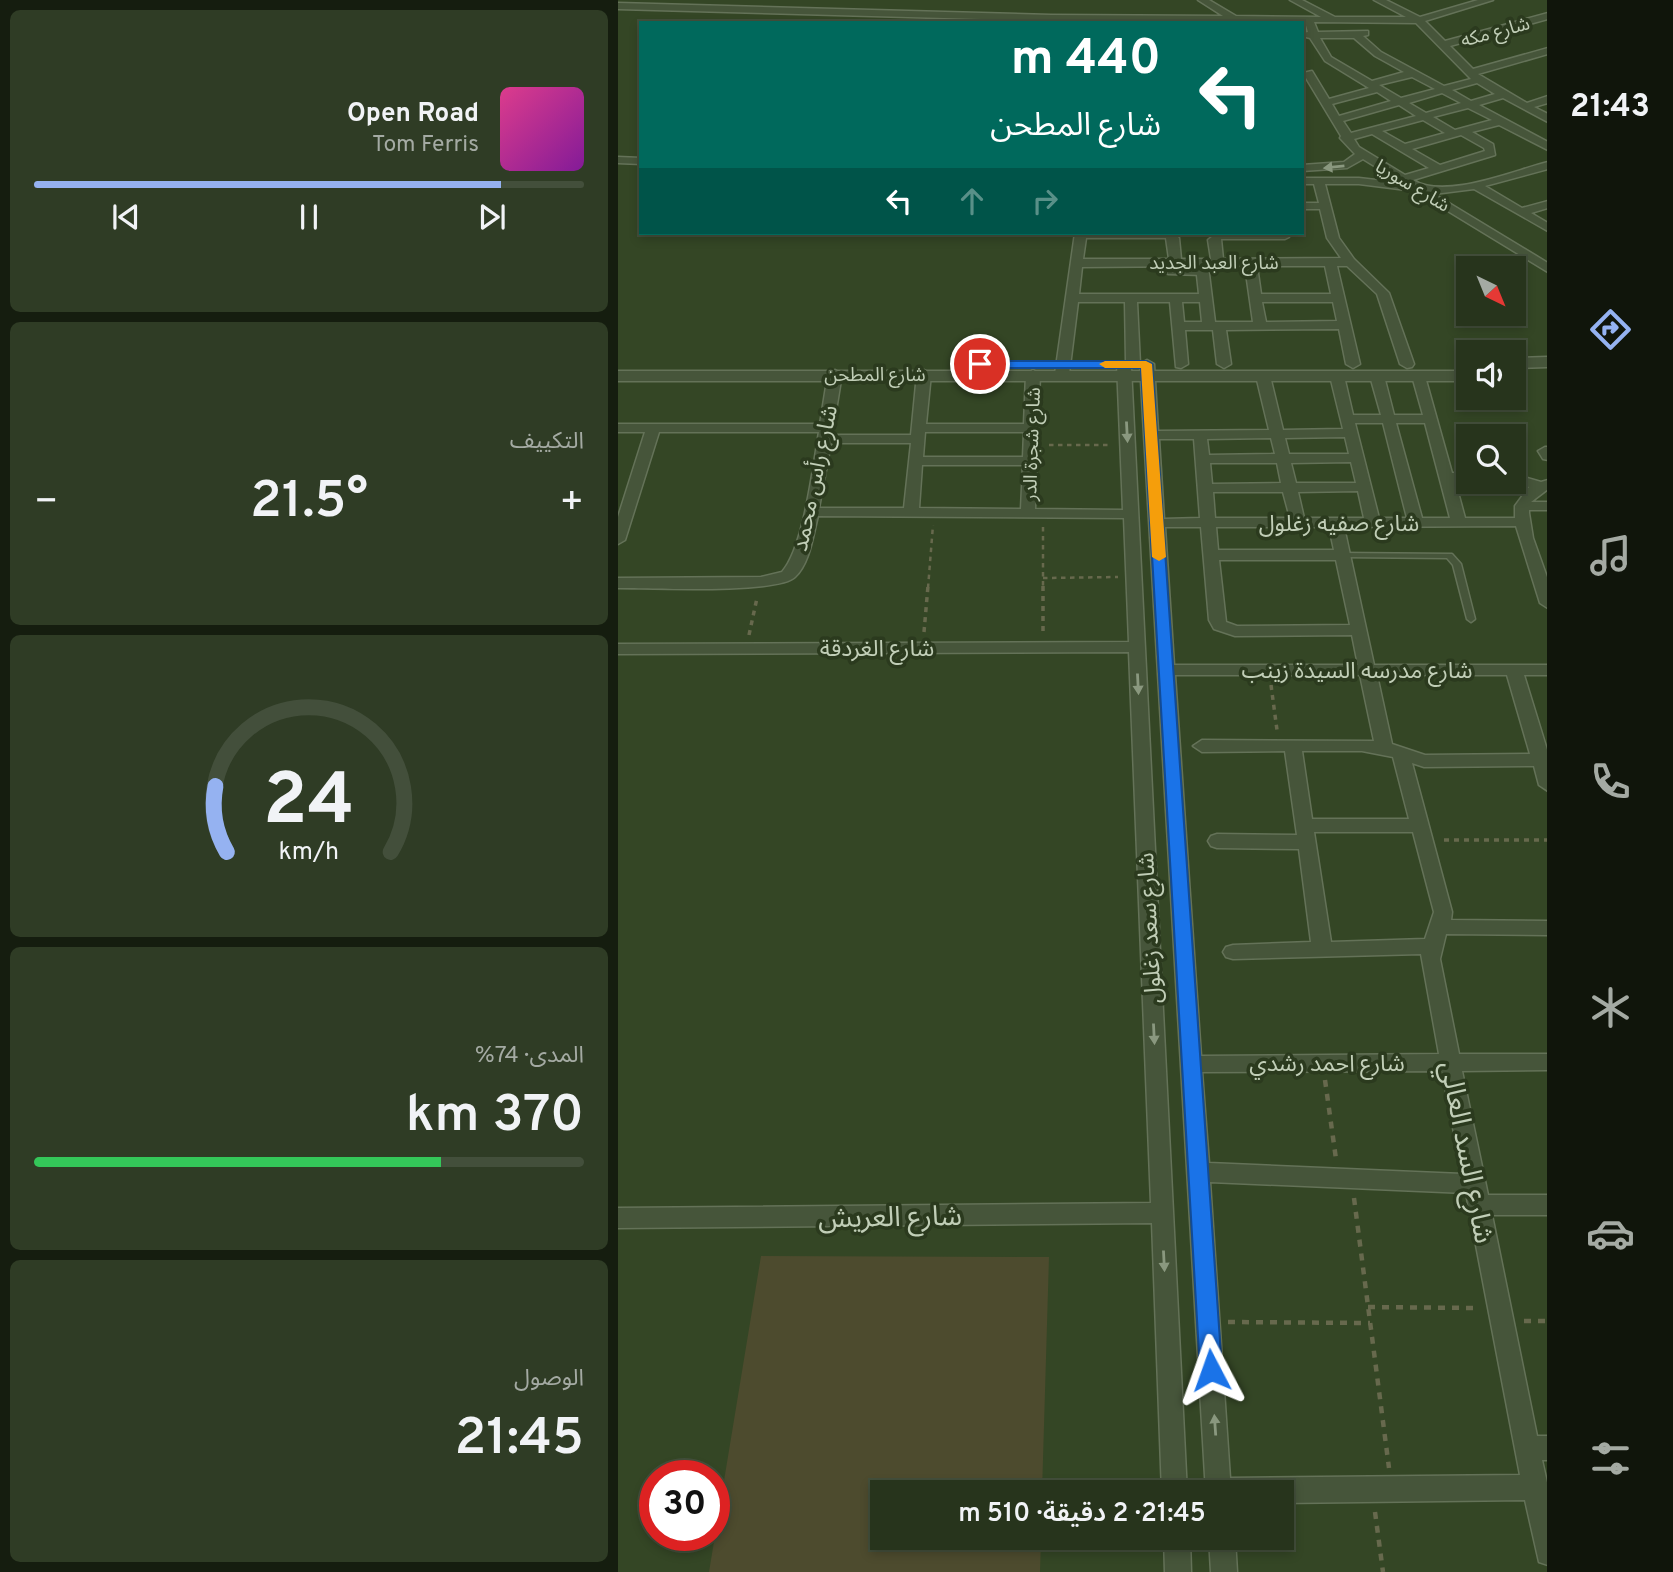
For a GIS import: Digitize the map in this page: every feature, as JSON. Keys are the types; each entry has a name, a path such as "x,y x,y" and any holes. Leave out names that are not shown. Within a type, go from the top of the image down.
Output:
{"street":[{"path":"1203,0 1234,19"},
{"path":"1295,0 1334,20"},
{"path":"1379,0 1419,20 1475,77 1547,119"},
{"path":"618,6 644,3 768,5 1174,21 1419,20 1488,0"},
{"name":"شارع مكه","path":"1443,45 1547,16"},
{"path":"1309,20 1321,52 1319,71 1373,87 1423,117 1489,146 1491,153 1404,179"},
{"path":"1304,35 1356,35 1365,31 1361,20"},
{"path":"1356,35 1378,54 1547,147"},
{"path":"1335,120 1444,90 1547,51"},
{"name":"شارع سوريا","path":"1319,71 1325,103 1345,138 1362,154 1546,267"},
{"path":"1325,103 1414,74"},
{"path":"1345,138 1504,95"},
{"path":"1524,107 1547,99"},
{"path":"1403,148 1501,121"},
{"path":"1373,130 1439,169"},
{"path":"1304,169 1347,165 1362,154"},
{"path":"618,160 639,161"},
{"path":"1304,181 1380,183 1421,190 1460,189 1547,164"},
{"path":"1319,181 1333,239 1350,262 1383,293 1431,419 1459,523"},
{"path":"1476,185 1547,228"},
{"path":"1520,212 1547,204"},
{"path":"1304,206 1325,205"},
{"path":"1063,369 1081,235"},
{"path":"1160,235 1172,236 1172,268"},
{"path":"1216,262 1215,238 1246,235"},
{"path":"1285,235 1290,262"},
{"name":"شارع العبد الجديد","path":"1078,262 1172,268 1203,267 1216,262 1350,262"},
{"path":"1250,262 1260,326"},
{"path":"1330,262 1353,364"},
{"path":"1203,267 1206,298 1224,364"},
{"path":"1072,298 1206,298"},
{"path":"1131,298 1135,369"},
{"path":"1176,298 1182,364"},
{"path":"1256,298 1338,298"},
{"path":"1178,326 1344,325"},
{"path":"1526,363 1547,362"},
{"name":"شارع المطحن","path":"1135,369 1182,364 1353,364 1456,375"},
{"name":"شارع المطحن","path":"618,365 1135,369 1263,376 1377,376 1456,365"},
{"name":"شارع المطحن","path":"618,376 1033,374 1063,369"},
{"name":"شارع سعد زغلول","path":"1135,369 1151,435 1218,1480"},
{"name":"شارع سعد زغلول","path":"1135,369 1127,445 1174,1480"},
{"name":"شارع رأس محمد","path":"618,583 761,582 776,581 789,575 796,566 811,512 835,374"},
{"path":"911,512 924,374"},
{"name":"شارع شجرة الدر","path":"1033,374 1030,461 1036,513"},
{"path":"1263,376 1298,523"},
{"path":"1337,376 1373,523"},
{"path":"1377,376 1416,523"},
{"path":"1526,376 1547,376"},
{"path":"1151,435 1277,434 1389,419 1431,419"},
{"path":"618,540 624,504 654,428"},
{"path":"618,429 919,433 1031,428"},
{"path":"1200,434 1217,620 1226,629 1359,630"},
{"path":"1202,458 1357,458"},
{"path":"916,461 1030,461"},
{"path":"1447,477 1456,477"},
{"path":"1526,481 1544,485"},
{"path":"1544,485 1528,495 1522,506 1522,523 1542,567 1547,603"},
{"path":"1205,488 1364,487"},
{"path":"1522,506 1547,506"},
{"path":"811,512 1130,514"},
{"name":"شارع صفيه زغلول","path":"1157,523 1522,523"},
{"name":"شارع السد العالي","path":"1336,523 1368,670 1422,833 1443,912 1430,959 1499,1308 1537,1448 1534,1487 1547,1553"},
{"path":"1211,555 1343,555"},
{"name":"شارع الغردقة","path":"618,649 1136,647"},
{"name":"شارع مدرسه السيدة زينب","path":"1166,670 1547,670"},
{"path":"1513,670 1544,760 1547,785"},
{"path":"1202,746 1362,745 1424,761 1544,760"},
{"path":"1286,746 1305,834 1322,949"},
{"path":"1216,841 1305,834 1422,833"},
{"path":"1233,952 1322,949 1547,928"},
{"name":"شارع احمد رشدي","path":"1192,1064 1547,1062"},
{"path":"1198,1172 1345,1178 1547,1205"},
{"name":"شارع العريش","path":"618,1218 1162,1213"},
{"path":"1294,1491 1534,1487"},
{"path":"1177,1550 1178,1572"},
{"path":"1223,1550 1224,1572"}],"lane":[{"path":"1343,555 1449,556 1457,564 1471,619"}],"path":[{"path":"1031,445 1127,445"},
{"path":"922,648 934,513"},
{"path":"1036,513 1043,578 1043,647"},
{"path":"1043,578 1133,577"},
{"path":"746,648 761,582"},
{"path":"1268,670 1286,746"},
{"path":"1422,833 1547,840"},
{"path":"1323,1063 1370,1323 1382,1489 1383,1572"},
{"path":"1368,1307 1499,1308"},
{"path":"1208,1322 1370,1323"}],"shaded area":[{"path":"761,1256 1049,1257 1042,1480 870,1480 870,1550 1041,1550 1040,1572 709,1572 712,1551 730,1551 730,1460 727,1460"}],"slow traffic":[{"path":"1105,364 1146,364 1159,557"}],"route":[{"path":"980,364 1146,364 1211,1370"}]}
